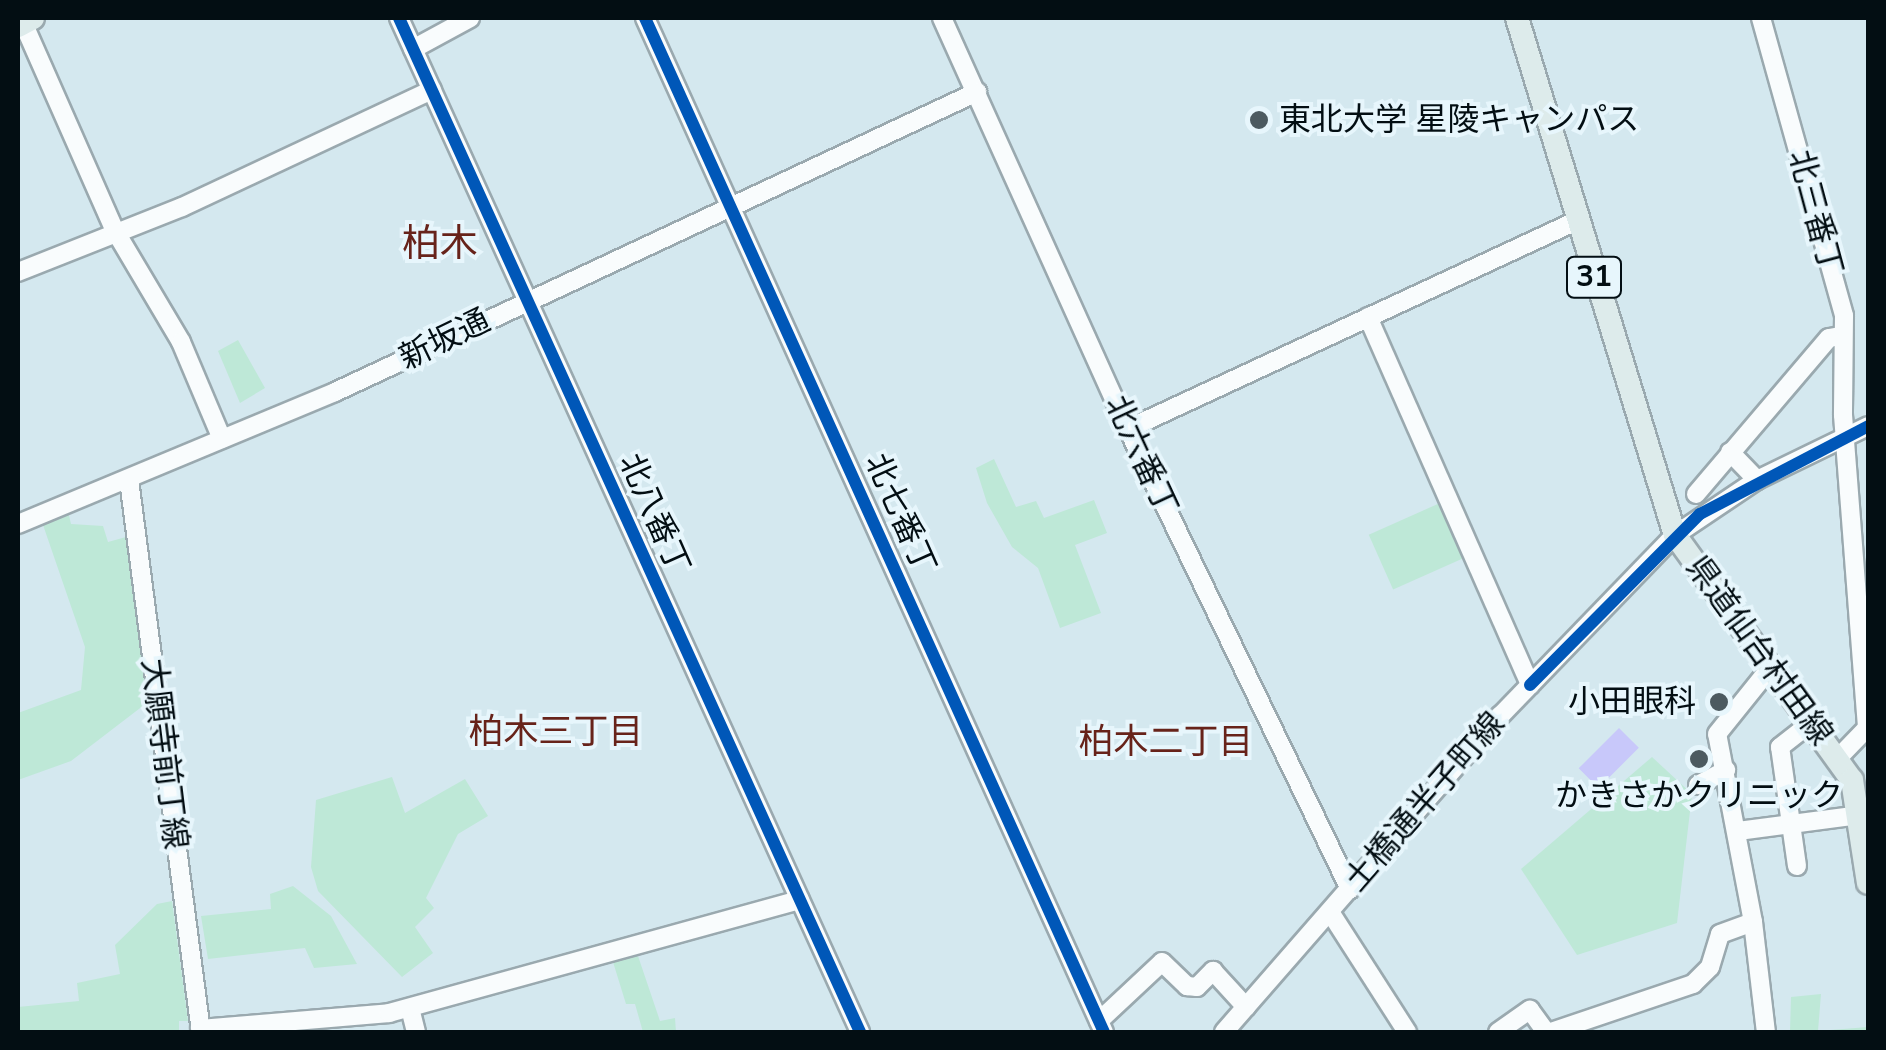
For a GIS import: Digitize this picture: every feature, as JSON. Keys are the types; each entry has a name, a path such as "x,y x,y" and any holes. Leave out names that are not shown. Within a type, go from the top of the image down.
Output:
{"main road":[{"name":"31","path":"1517,18 1675,536"},
{"name":"県道仙台村田線","path":"1675,536 1852,780 1868,883"}],"street":[{"name":"北八番丁","path":"399,18 860,1032"},
{"path":"413,49 470,18"},
{"name":"北七番丁","path":"645,18 1102,1027"},
{"name":"北六番丁","path":"942,18 1128,429 1350,889"},
{"name":"北三番丁","path":"1761,18 1844,316 1840,336 1866,728 1838,758"},
{"path":"24,21 114,230 181,342 222,439"},
{"path":"18,272 114,230 182,207 432,90"},
{"name":"新坂通","path":"18,524 222,439 976,92"},
{"path":"1128,429 1577,222"},
{"path":"1368,317 1530,685"},
{"path":"1696,494 1828,338 1840,336"},
{"name":"土橋通半子町線","path":"1224,1032 1530,685 1675,536 1758,480 1868,426"},
{"path":"1730,452 1758,480"},
{"name":"大願寺前丁線","path":"130,480 200,1031"},
{"path":"1766,1032 1753,922 1717,734 1770,668"},
{"path":"1797,866 1780,747 1811,723"},
{"path":"1698,785 1726,770"},
{"path":"1738,831 1859,816"},
{"path":"200,1031 410,1008 800,900"},
{"path":"1330,912 1407,1032"},
{"path":"1498,1032 1530,1010 1549,1032 1694,984 1710,967 1720,934 1753,922"},
{"path":"1102,1027 1162,962 1187,986 1197,987 1212,971 1246,1006"},
{"path":"410,1008 416,1032"}],"green space":[{"path":"238,340 265,388 240,403 218,351"},
{"path":"994,459 1016,507 1036,501 1044,518 1094,500 1107,533 1075,545 1101,613 1060,628 1038,568 1012,547 987,503 976,468"},
{"path":"1440,503 1464,558 1393,590 1369,535"},
{"path":"68,511 71,524 103,526 108,542 126,537 148,702 71,761 18,780 18,713 81,690 85,647 42,522"},
{"path":"1652,757 1692,794 1677,923 1577,955 1521,869"},
{"path":"392,777 405,813 465,779 488,816 458,834 426,898 434,908 415,927 433,953 402,977 318,891 311,867 316,800"},
{"path":"293,886 331,916 357,964 314,968 305,948 208,959 201,916 271,909 270,894"},
{"path":"172,901 188,1021 179,1021 179,1032 18,1032 18,1007 79,1001 77,983 120,974 115,945 157,904"},
{"path":"638,956 660,1021 675,1018 676,1032 643,1032 635,1004 626,1004 613,962"},
{"path":"1821,994 1818,1031 1868,1027 1868,1032 1790,1032 1791,997"}],"water":[{"path":"1619,728 1639,748 1598,788 1579,768"}],"cycle path":[{"path":"399,18 860,1032"},
{"path":"645,18 1104,1032"},
{"path":"1530,685 1700,514 1868,426"}],"place":[{"name":"東北大学 星陵キャンパス","path":"1259,120"},
{"name":"小田眼科","path":"1719,702"},
{"name":"かきさかクリニック","path":"1699,759"}],"district":[{"name":"柏木","path":"440,244"},
{"name":"柏木三丁目","path":"556,732"},
{"name":"柏木二丁目","path":"1166,742"}]}
